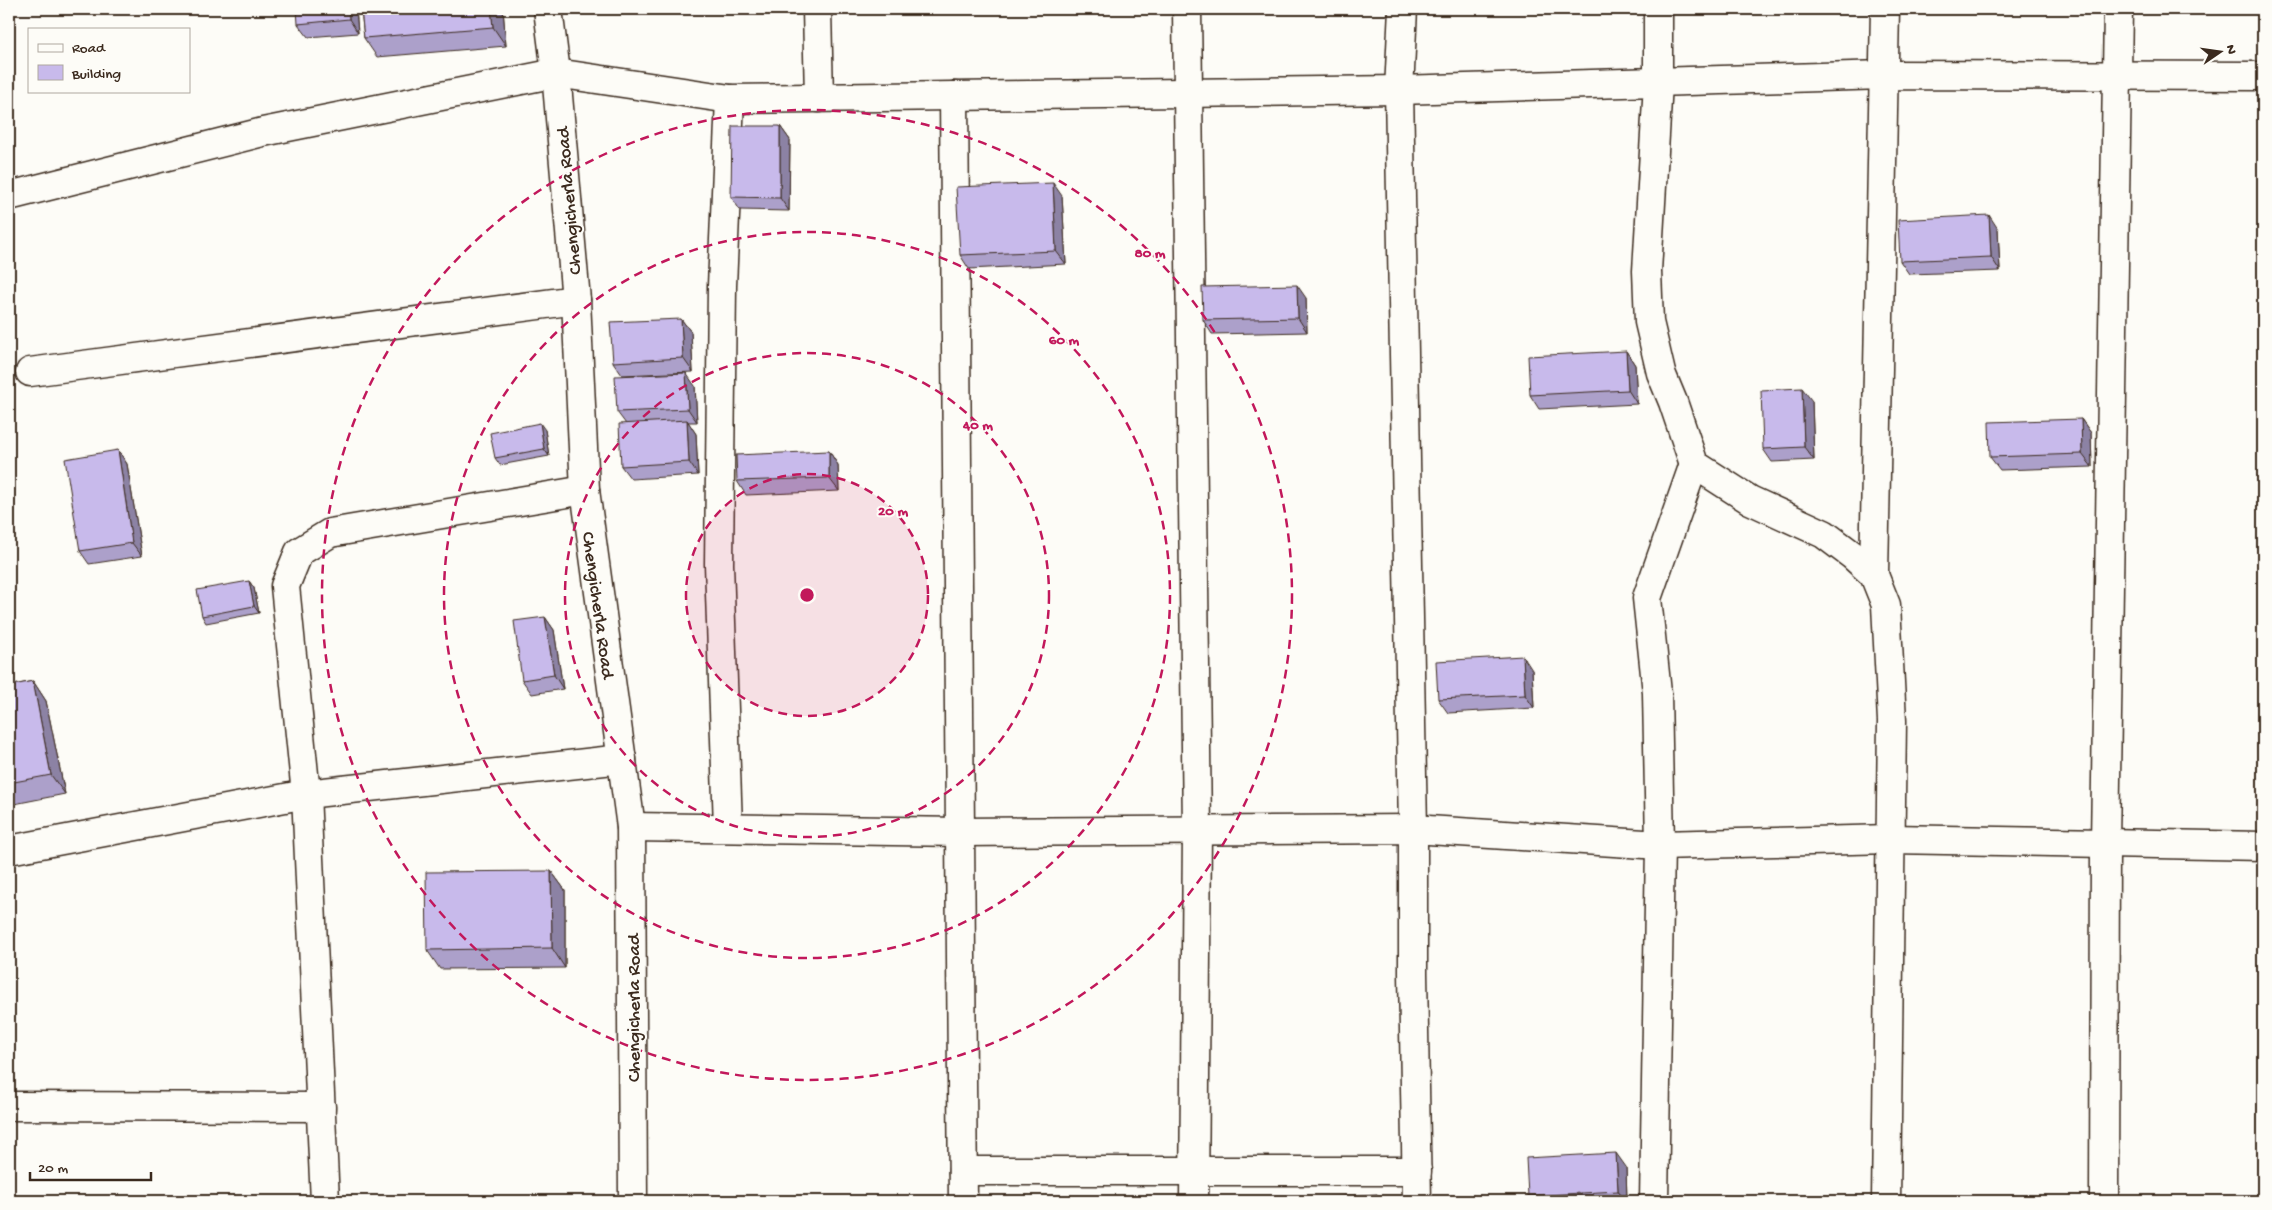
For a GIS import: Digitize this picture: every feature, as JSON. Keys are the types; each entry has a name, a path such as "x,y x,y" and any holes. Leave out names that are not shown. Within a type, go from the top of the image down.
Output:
{"street":[{"name":"Chengicherla Road","path":"548,9 556,74 576,300 585,490 631,827 633,1201"},
{"path":"817,9 820,98"},
{"path":"1187,9 1197,830 1194,1201"},
{"path":"1403,9 1398,90 1414,829 1413,973 1418,1201"},
{"path":"1654,1201 1660,844 1657,693 1647,598 1694,464 1661,373 1650,322 1647,271 1658,83 1658,9"},
{"path":"1885,9 1874,575 1886,605 1892,721 1886,1201"},
{"path":"2104,1201 2105,843 2118,9"},
{"path":"9,196 263,132 556,74 730,99 1398,90 1884,75 2263,76"},
{"path":"954,96 964,1201"},
{"path":"728,827 719,564 722,286 730,99"},
{"path":"30,372 576,300"},
{"path":"1694,464 1750,500 1824,534 1852,554 1874,575"},
{"path":"325,1201 306,794 285,586 299,552 330,533 585,490"},
{"path":"9,850 306,794 622,759"},
{"path":"631,827 961,832 1414,829 1660,844 1891,840 2263,846"},
{"path":"9,1106 321,1107"},
{"path":"963,1171 1417,1171"}],"building":[{"path":"297,9 348,9 349,19 298,24"},
{"path":"361,9 491,9 493,27 364,38"},
{"path":"732,126 780,126 780,198 731,197"},
{"path":"1053,183 1056,251 960,255 956,187"},
{"path":"1989,215 1991,257 1900,261 1898,220"},
{"path":"1297,285 1298,318 1203,320 1202,287"},
{"path":"681,319 683,358 613,362 610,322"},
{"path":"1626,351 1628,390 1530,395 1528,356"},
{"path":"686,373 688,409 617,412 615,376"},
{"path":"1802,388 1804,447 1763,449 1761,390"},
{"path":"2081,419 2082,454 1990,457 1989,422"},
{"path":"687,420 689,462 621,466 619,424"},
{"path":"540,423 544,449 495,458 490,433"},
{"path":"118,450 132,543 80,551 65,459"},
{"path":"829,451 829,478 737,481 736,455"},
{"path":"249,581 254,606 202,616 197,590"},
{"path":"545,617 554,675 522,680 514,621"},
{"path":"1523,656 1525,695 1438,699 1436,661"},
{"path":"33,681 51,775 9,783 9,686"},
{"path":"551,871 552,948 427,950 426,872"},
{"path":"1616,1153 1618,1191 1528,1196 1526,1158"},
{"path":"1377,1194 1377,1201 1298,1201 1298,1199"}]}
